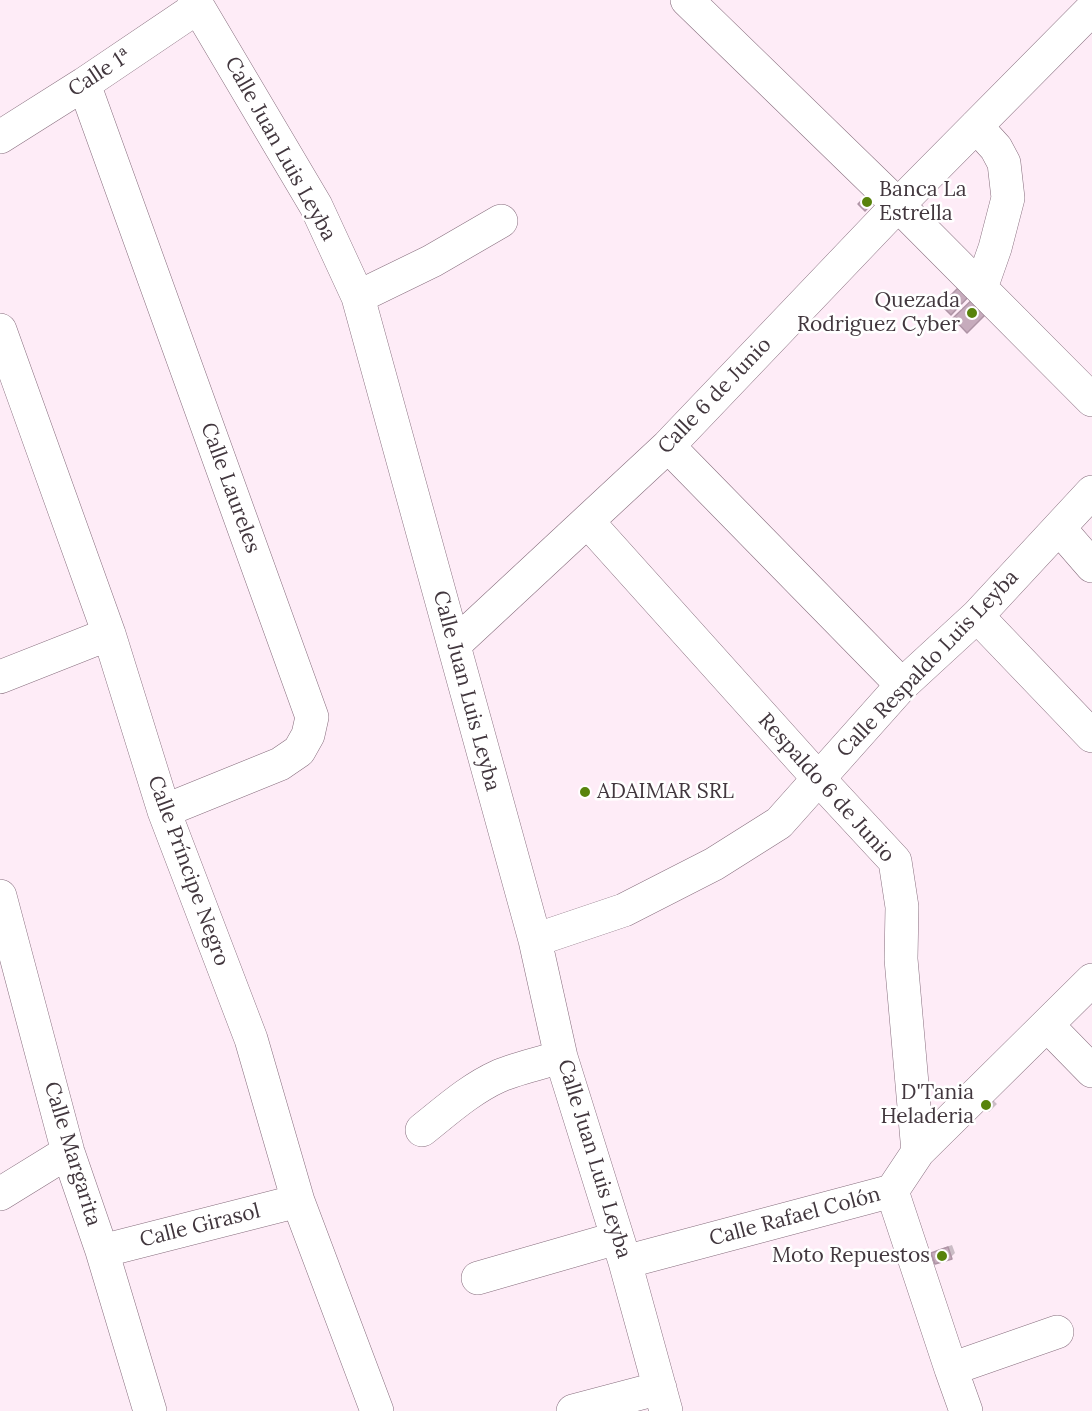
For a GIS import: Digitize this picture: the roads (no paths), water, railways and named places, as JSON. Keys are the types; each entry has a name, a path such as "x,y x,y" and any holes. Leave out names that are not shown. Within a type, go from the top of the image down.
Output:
{"street":[{"path":"687,0 898,205 1092,400"},
{"name":"Calle 1ª","path":"0,137 84,84 196,3"},
{"name":"Calle Juan Luis Leyba","path":"196,3 316,206 358,297 536,940 561,1057 621,1250 663,1399"},
{"name":"Calle 6 de Junio","path":"454,645 668,446 898,205 1092,9"},
{"name":"Calle Laureles","path":"84,84 312,717 308,735 299,751 280,764 164,812"},
{"path":"976,126 996,148 1004,163 1008,198 995,248 981,288"},
{"path":"358,297 432,261 501,221"},
{"name":"Calle Príncipe Negro","path":"0,330 109,634 164,812 251,1039 298,1202 377,1411"},
{"path":"668,446 902,685"},
{"name":"Calle Respaldo Luis Leyba","path":"536,940 624,910 714,864 779,823 902,685 977,616 1092,492"},
{"name":"Respaldo 6 de Junio","path":"588,522 895,861 902,907 901,959 918,1152"},
{"path":"1059,528 1092,566"},
{"path":"977,616 1092,736"},
{"path":"0,677 109,634"},
{"name":"Calle Margarita","path":"0,896 68,1152 102,1251 150,1411"},
{"name":"Calle Rafael Colón","path":"478,1278 621,1250 892,1191 918,1152 1092,980"},
{"path":"1047,1025 1092,1071"},
{"path":"422,1130 483,1084 501,1075 561,1057"},
{"path":"0,1194 68,1152"},
{"path":"892,1191 966,1411"},
{"name":"Calle Girasol","path":"102,1251 298,1202"},
{"path":"951,1369 1057,1332"},
{"path":"573,1411 663,1399"}],"place":[{"name":"Banca La Estrella","path":"867,202"},
{"name":"Quezada Rodriguez Cyber","path":"972,313"},
{"name":"ADAIMAR SRL","path":"585,792"},
{"name":"D'Tania Heladeria","path":"986,1105"},
{"name":"Moto Repuestos","path":"942,1256"}]}
